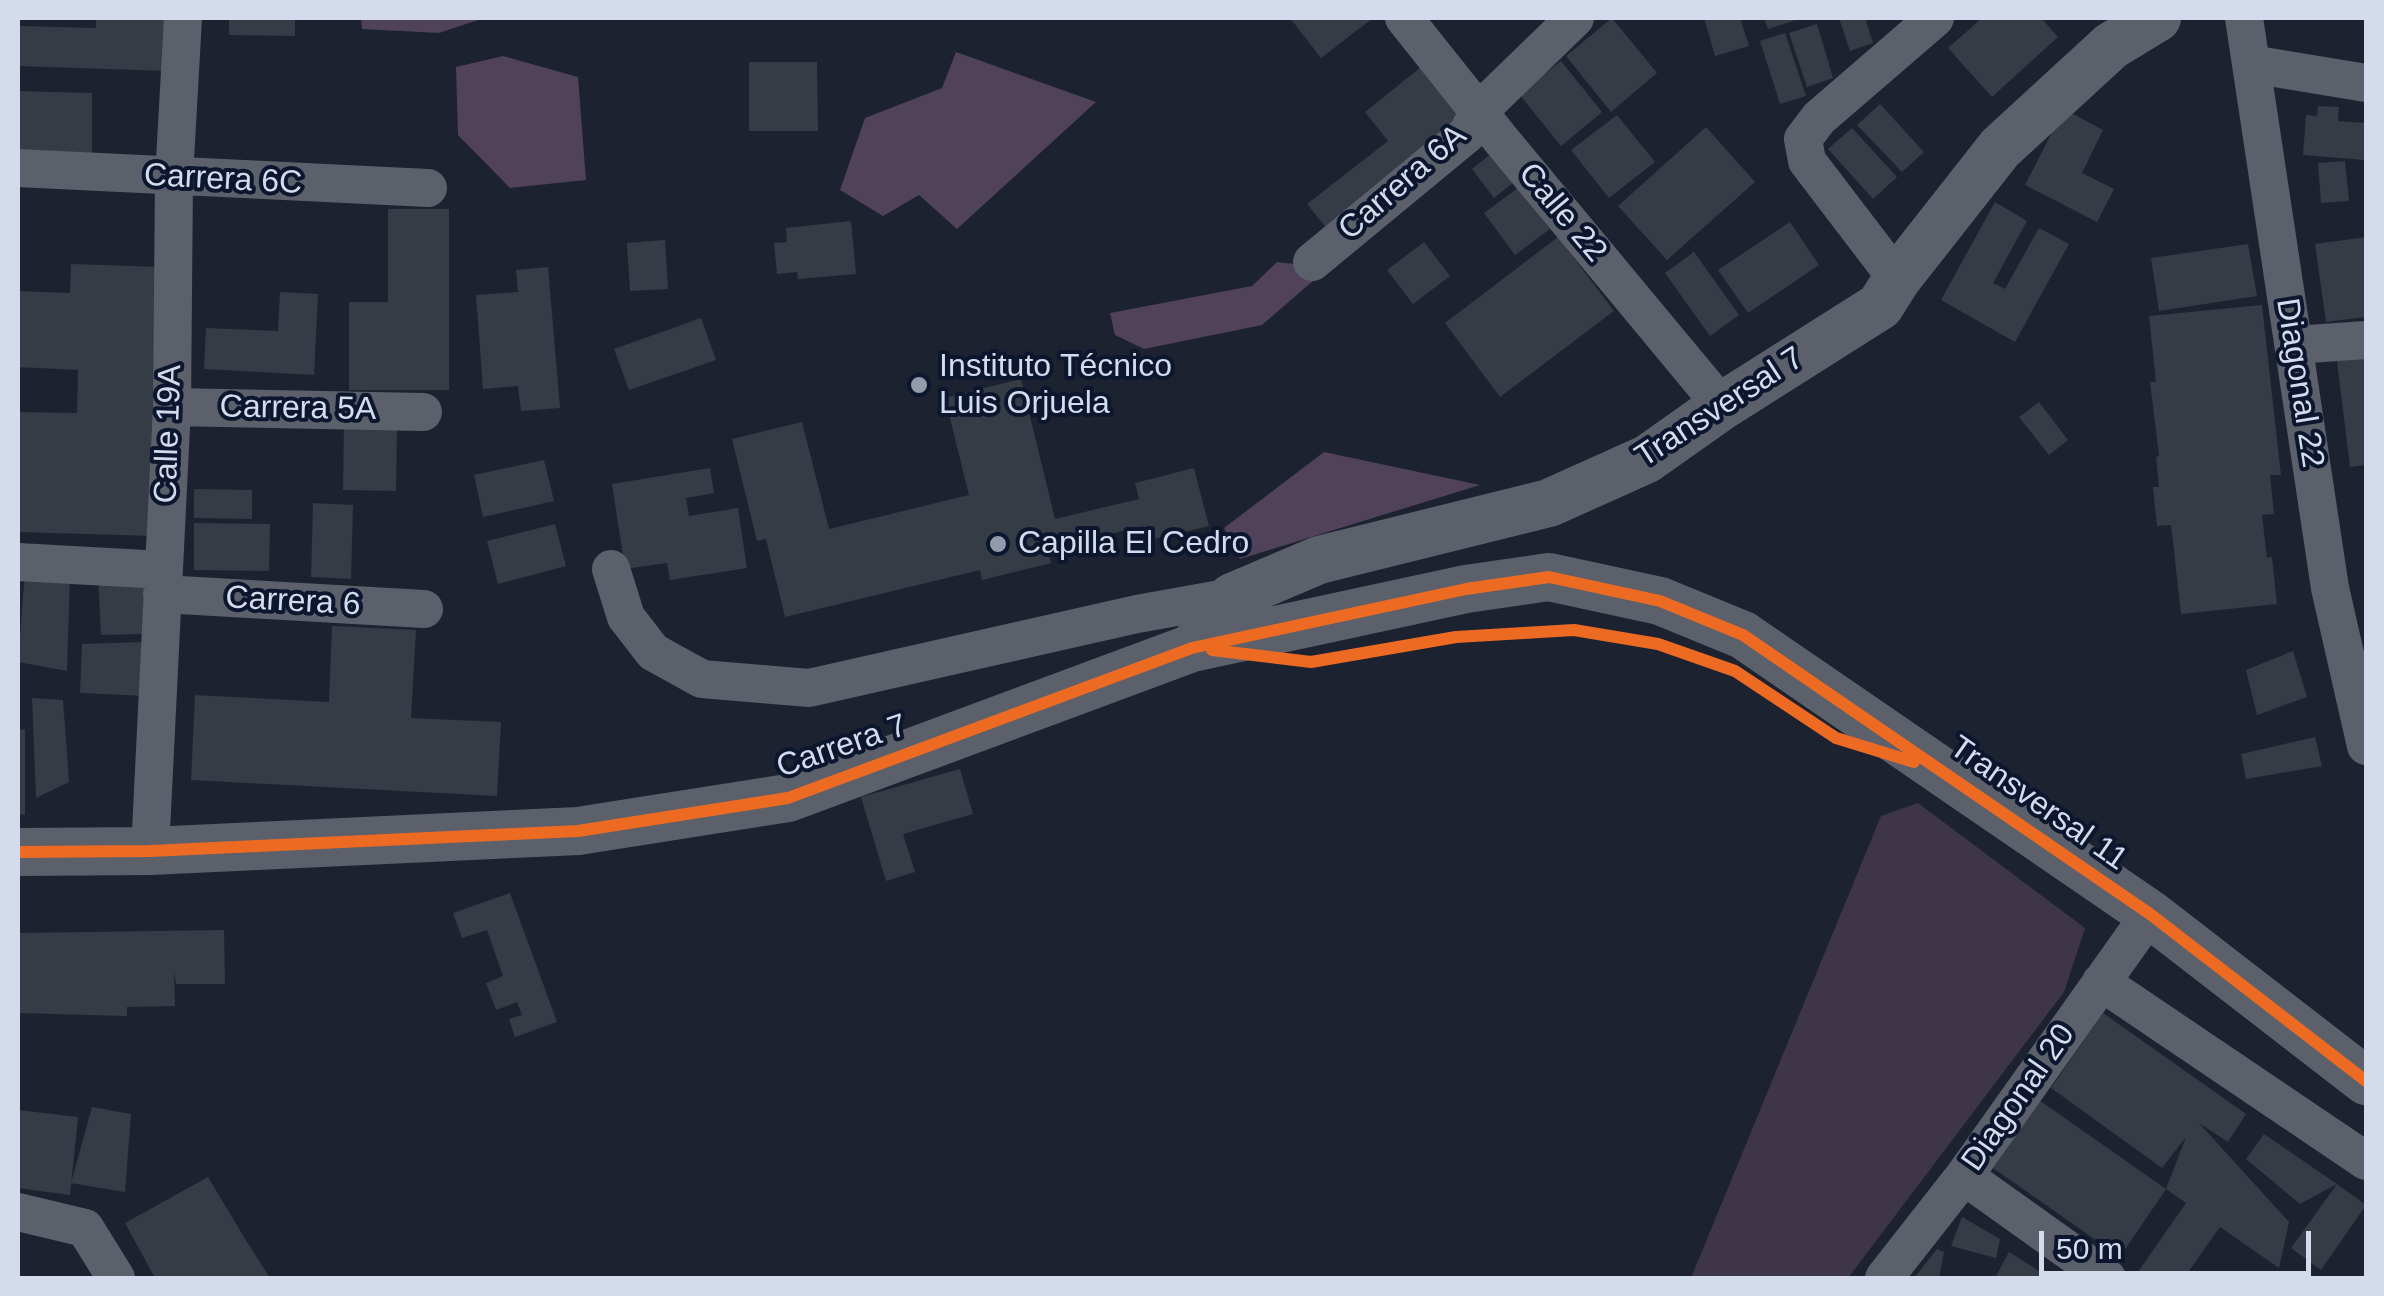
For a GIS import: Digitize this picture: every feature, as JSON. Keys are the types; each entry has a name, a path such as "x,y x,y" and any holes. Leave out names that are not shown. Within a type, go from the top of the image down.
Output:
{"street":[{"name":"Calle 19A","path":"150,851 172,407 174,178 184,18"},
{"name":"Calle 22","path":"1404,18 1722,406"},
{"name":"Carrera 6A","path":"1312,262 1467,134 1479,111 1575,18"},
{"path":"1897,279 1807,161 1803,139 1819,118 1935,18"},
{"name":"Transversal 7","path":"1232,596 1320,560 1549,503 1647,459 1722,406 1880,306 2000,148 2111,46 2157,18"},
{"name":"Diagonal 22","path":"2244,18 2330,588 2366,746"},
{"path":"2251,64 2366,83"},
{"name":"Carrera 6C","path":"18,168 428,188"},
{"path":"2294,345 2366,340"},
{"name":"Carrera 5A","path":"172,407 423,412"},
{"name":"Carrera 6","path":"18,562 162,582 424,609"},
{"path":"611,569 626,617 653,652 702,679 810,688 1232,596"},
{"name":"Carrera 7","path":"18,852 150,851 578,832 788,798 1192,648 1466,588 1549,577 1660,601"},
{"path":"1192,648 1232,596"},
{"name":"Transversal 11","path":"1660,601 1742,634 2150,914 2366,1081"},
{"name":"Diagonal 20","path":"1884,1278 1964,1176 2150,914"},
{"path":"2101,982 2366,1161"},
{"path":"1964,1176 2107,1278"},
{"path":"18,1212 86,1228 116,1278"}],"shaded area":[{"path":"361,18 484,18 439,33 362,29"},
{"path":"956,52 1096,102 957,229 919,195 883,216 840,190 865,118 942,88"},
{"path":"503,56 578,77 586,180 510,188 458,135 456,67"},
{"path":"1277,262 1328,268 1262,325 1144,349 1115,335 1110,313 1252,286"},
{"path":"1324,452 1480,485 1240,559 1224,528"},
{"path":"1918,803 2085,928 2064,992 1848,1278 1691,1278 1881,816"}],"building":[{"path":"96,18 169,18 168,71 18,66 19,26 96,28"},
{"path":"229,18 295,18 295,36 229,35"},
{"path":"1290,18 1373,18 1321,58"},
{"path":"1612,18 1657,73 1611,112 1566,56"},
{"path":"1704,18 1740,18 1749,46 1715,56"},
{"path":"1764,18 1802,18 1768,29"},
{"path":"1839,18 1865,18 1873,43 1850,51"},
{"path":"1982,18 2041,18 2058,37 1992,97 1948,48"},
{"path":"1817,24 1833,78 1807,87 1789,33"},
{"path":"1785,33 1806,96 1780,104 1760,41"},
{"path":"1561,61 1602,112 1561,146 1519,94"},
{"path":"749,62 817,62 818,131 749,131"},
{"path":"1421,67 1477,137 1340,245 1307,204 1388,141 1365,112"},
{"path":"18,91 92,93 92,153 18,151"},
{"path":"1880,104 1924,152 1902,172 1857,125"},
{"path":"2318,106 2339,107 2338,121 2366,123 2364,160 2303,155 2306,115 2317,116"},
{"path":"2064,109 2103,130 2082,173 2114,189 2097,222 2025,185"},
{"path":"1617,115 1655,162 1609,198 1571,150"},
{"path":"1706,127 1755,182 1667,260 1618,206"},
{"path":"1852,128 1897,177 1873,199 1828,149"},
{"path":"1496,150 1518,179 1494,198 1472,169"},
{"path":"2345,161 2349,201 2321,203 2318,163"},
{"path":"1518,188 1550,229 1515,255 1484,213"},
{"path":"1995,202 2027,221 1993,283 2005,289 2039,228 2069,244 2015,342 1941,300"},
{"path":"388,209 449,209 449,390 349,390 349,302 388,302"},
{"path":"851,221 856,274 798,279 797,272 777,274 774,243 787,242 786,228"},
{"path":"1790,222 1819,265 1748,313 1718,270"},
{"path":"1558,237 1614,311 1500,397 1445,323"},
{"path":"2366,237 2366,317 2326,322 2315,244"},
{"path":"665,240 668,289 630,291 627,243"},
{"path":"1424,242 1450,276 1413,304 1387,270"},
{"path":"2248,244 2257,296 2159,311 2151,258"},
{"path":"1694,252 1739,315 1710,336 1665,273"},
{"path":"71,264 162,267 156,536 18,532 18,412 77,413 78,370 18,367 18,291 70,293"},
{"path":"548,267 560,408 521,411 518,386 483,389 476,295 518,292 516,270"},
{"path":"280,292 318,294 314,375 204,369 206,328 278,331"},
{"path":"2262,305 2281,475 2270,475 2274,514 2262,515 2277,604 2181,614 2171,525 2157,526 2153,487 2159,487 2159,456 2150,382 2156,382 2149,316"},
{"path":"701,318 716,360 629,390 614,349"},
{"path":"2366,358 2366,465 2350,467 2337,361"},
{"path":"1021,379 1055,519 1139,499 1135,483 1194,468 1209,526 1146,541 1143,526 1047,549 1051,563 982,580 980,570 785,617 766,539 757,541 732,439 802,422 829,529 969,495 945,398"},
{"path":"2039,402 2068,440 2049,455 2019,417"},
{"path":"344,422 397,423 396,491 343,490"},
{"path":"544,460 554,501 483,517 474,475"},
{"path":"710,468 714,493 686,498 689,516 738,508 747,568 670,580 667,563 625,569 612,484"},
{"path":"194,489 252,490 252,519 194,518"},
{"path":"313,503 353,505 351,579 311,577"},
{"path":"194,523 270,524 269,571 194,570"},
{"path":"555,524 566,566 498,584 487,541"},
{"path":"25,572 70,575 67,671 18,662"},
{"path":"98,576 144,577 144,634 101,635"},
{"path":"332,626 416,630 411,718 501,722 497,796 191,780 195,695 329,702"},
{"path":"143,642 146,696 80,693 82,644"},
{"path":"2293,651 2307,697 2257,715 2246,670"},
{"path":"32,698 63,700 69,782 36,798"},
{"path":"25,729 25,815 18,814 18,730"},
{"path":"2315,737 2322,766 2246,779 2241,754"},
{"path":"960,769 973,814 903,834 915,872 886,881 861,797"},
{"path":"510,893 557,1022 515,1037 509,1019 522,1015 517,1002 496,1010 486,983 503,976 487,930 462,938 453,913"},
{"path":"224,930 225,984 176,984 174,972 175,1006 127,1007 127,1016 18,1013 18,933"},
{"path":"2103,1013 2246,1114 2228,1142 2199,1123 2289,1222 2279,1268 2220,1227 2184,1278 2148,1278 2138,1272 2186,1203 2166,1189 2186,1137 2162,1168 2051,1088"},
{"path":"2039,1100 2166,1189 2120,1257 1993,1168"},
{"path":"92,1107 131,1114 125,1192 71,1183"},
{"path":"18,1110 78,1117 70,1195 18,1188"},
{"path":"2264,1134 2337,1184 2300,1204 2246,1159"},
{"path":"208,1177 270,1278 155,1278 125,1223"},
{"path":"2337,1184 2366,1205 2321,1270 2291,1248"},
{"path":"1962,1217 2000,1239 1996,1258 1951,1246"},
{"path":"1937,1249 1944,1252 1939,1278 1914,1278"},
{"path":"2009,1252 2050,1278 1996,1276"}],"cycle path":[{"path":"18,852 150,851 578,831 788,798 1192,648 1466,589 1549,577 1660,601 1743,635 2150,914 2366,1081"},
{"path":"1212,650 1311,662 1456,637 1574,630 1658,644 1735,671 1836,738 1914,762"}],"place":[{"name":"Instituto Técnico Luis Orjuela","path":"919,385"},
{"name":"Capilla El Cedro","path":"998,544"}]}
